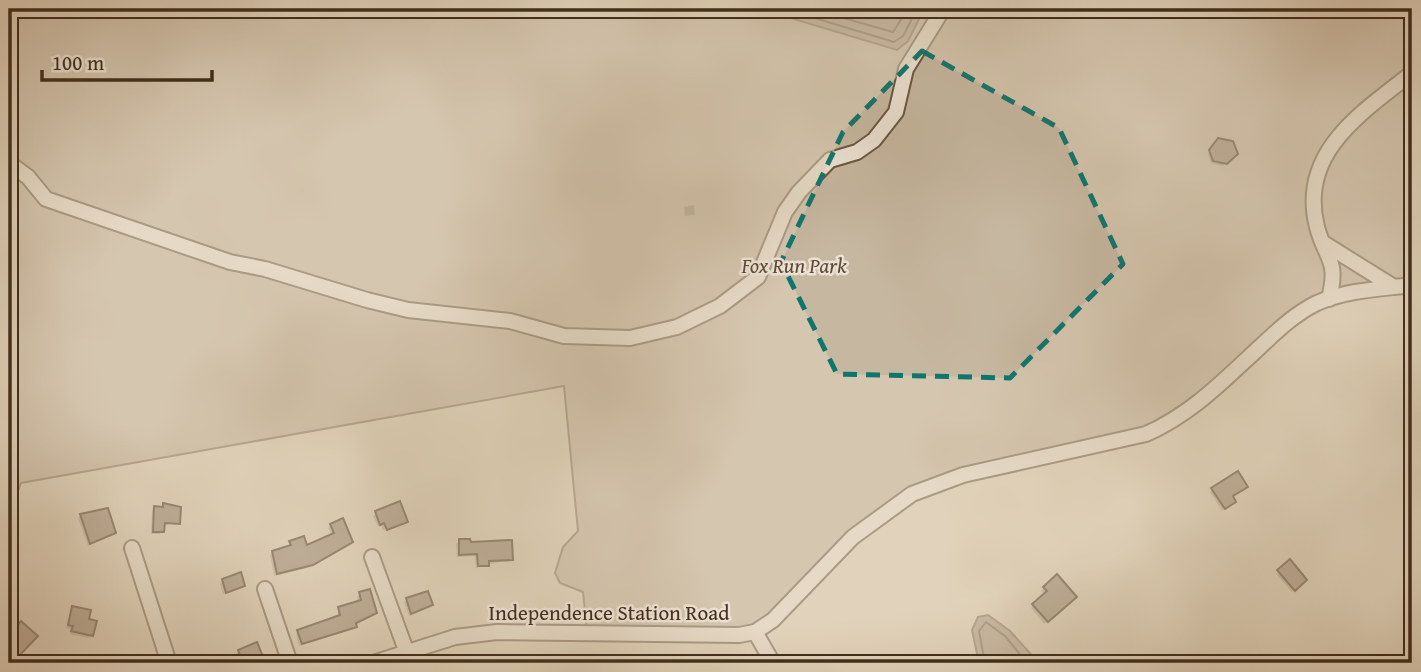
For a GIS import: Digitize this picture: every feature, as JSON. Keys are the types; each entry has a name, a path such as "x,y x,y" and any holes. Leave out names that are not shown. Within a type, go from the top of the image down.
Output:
{"street":[{"path":"9,163 28,177 46,199 230,262 408,310 510,321 565,335 630,338 677,327 720,306 758,277 785,212 799,192 830,160 857,152 874,140 896,113 906,69 943,9"},
{"path":"1329,299 1334,276 1331,257 1323,243 1311,205 1313,180 1330,147 1362,113 1412,73"},
{"path":"1323,243 1394,288"},
{"name":"Independence Station Road","path":"373,663 455,638 497,632 739,635 755,632 773,620 853,537 912,494 963,475 1110,444 1171,423 1195,406 1297,315 1329,299 1412,285"},
{"path":"132,548 169,663"},
{"path":"372,557 407,653"},
{"path":"265,589 290,663"},
{"path":"755,632 773,663"}],"highlighted area":[{"path":"922,51 1059,128 1123,264 1010,378 837,374 781,262 843,132"}],"green space":[{"name":"Fox Run Park","path":"9,9 1412,9 1412,285 1315,304 1171,423 912,494 755,632 587,632 583,592 560,583 555,573 563,547 578,531 564,386 21,483 9,516"}],"water":[{"path":"775,9 924,9 908,41 897,50 777,14"},
{"path":"988,615 1010,631 1039,663 979,663 972,630 978,617"}],"building":[{"path":"1218,138 1233,141 1238,154 1227,164 1213,161 1209,150"},
{"path":"1238,471 1248,487 1233,496 1236,502 1225,509 1211,488"},
{"path":"400,501 408,522 387,530 384,523 380,525 375,511"},
{"path":"163,503 181,507 180,524 165,523 164,532 153,532 154,506 163,507"},
{"path":"108,508 116,533 90,544 80,514"},
{"path":"343,518 353,542 313,565 277,574 272,551 291,545 289,541 304,536 307,545 334,533 330,524"},
{"path":"459,539 470,539 471,542 512,540 513,560 489,561 489,566 478,566 477,554 459,555"},
{"path":"1290,559 1307,580 1295,591 1277,570"},
{"path":"241,572 245,586 226,593 222,579"},
{"path":"1057,574 1077,597 1048,622 1032,604 1047,591 1043,587"},
{"path":"370,589 377,613 356,623 357,627 302,644 297,630 340,615 338,607 361,600 359,592"},
{"path":"428,591 433,605 411,614 406,598"},
{"path":"72,606 91,610 89,619 97,621 93,636 71,631 73,626 68,625"},
{"path":"21,621 38,636 15,660 9,654 9,635"},
{"path":"257,642 264,659 243,663 238,650"}]}
